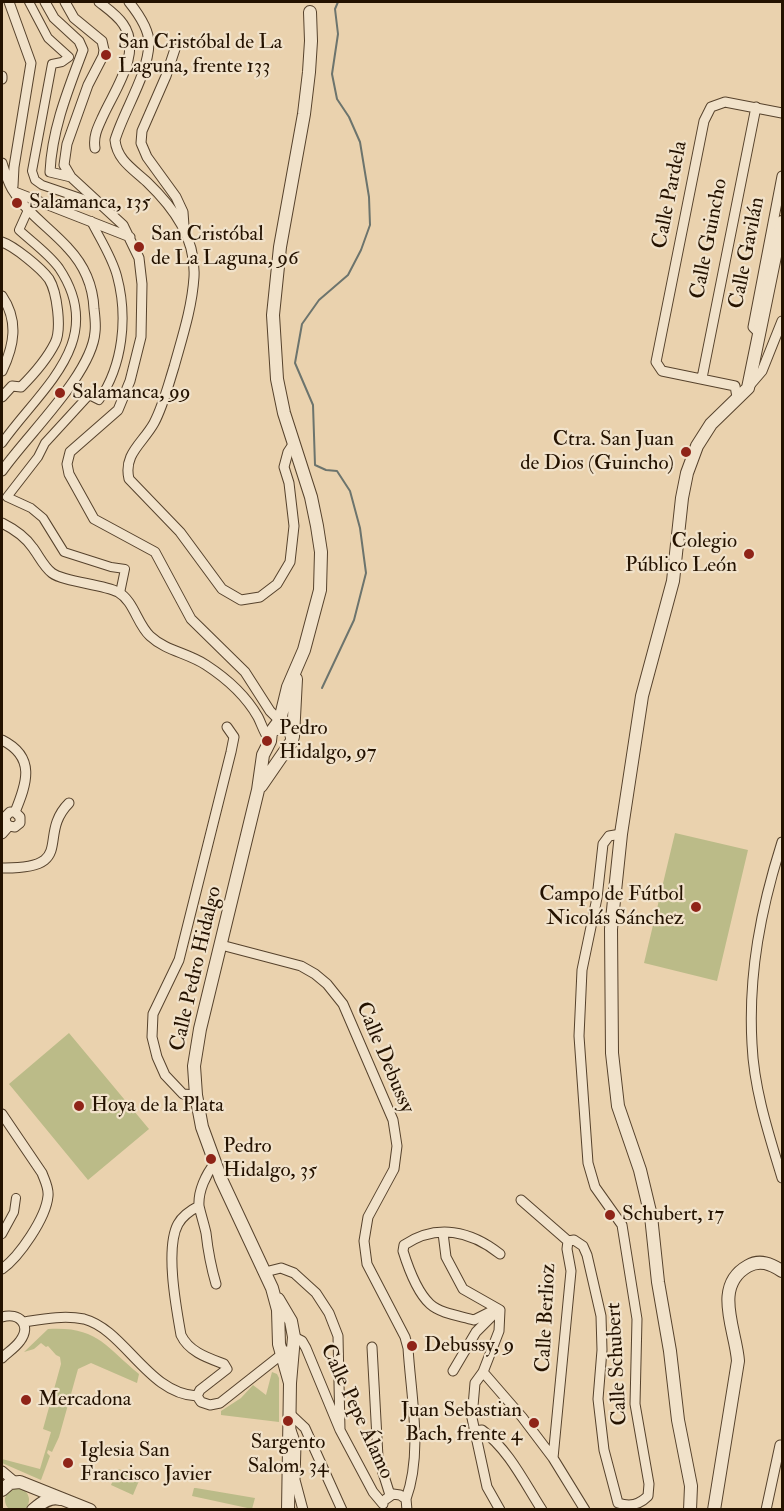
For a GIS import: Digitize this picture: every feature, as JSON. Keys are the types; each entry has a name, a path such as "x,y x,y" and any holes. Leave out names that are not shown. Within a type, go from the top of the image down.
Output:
{"street":[{"path":"9,2 31,63 14,167 13,192"},
{"path":"29,2 48,38 69,57 62,62 52,64 32,171 35,180 42,185 103,206"},
{"path":"45,2 54,18 79,42 83,50 66,94 50,158 50,172 71,177"},
{"path":"64,2 74,18 102,41 104,50 104,56 88,85 67,144 64,165 71,177 123,225 139,258 142,284 141,338 130,381 118,410 70,452 67,464 69,474 94,519 154,552 191,619 245,672 280,731 291,745 285,749 258,790"},
{"path":"95,148 94,139 129,57 130,42 125,27 116,15 99,2"},
{"path":"129,2 139,15 149,41 145,66 115,140 116,152 172,207 188,237 194,277 185,332 154,424 131,455 126,467 129,479 180,532 222,589 241,600 260,597 278,584 290,562 294,526 289,483 284,467 288,452 294,443"},
{"path":"280,731 288,687 310,630 320,590 321,552 311,497 277,379 273,315 280,247 307,93 311,41 310,12"},
{"path":"175,49 142,131 141,143 147,157 176,197 183,212 184,229"},
{"name":"Calle Pardela","path":"702,378 662,370 656,362 704,121 711,107 725,102 783,113"},
{"name":"Calle Guincho","path":"702,378 756,107"},
{"path":"2,163 13,192 28,210 80,260 90,282 94,303 95,334 76,381 18,447 2,471"},
{"name":"Calle Gavilán","path":"760,334 753,327 783,176"},
{"path":"13,192 130,237"},
{"path":"2,442 58,373 71,348 76,327 71,289 58,266 19,230 28,210"},
{"path":"92,221 117,275 121,296 124,320 115,369 109,385 99,400 89,395 45,442 38,457 7,497 31,508 43,518 64,552 111,567 125,569 120,593"},
{"name":"Calle Gavilán","path":"748,388 783,222"},
{"path":"2,242 17,249 48,279 55,295 58,323 56,341 38,369 21,387 12,386 2,397"},
{"path":"2,296 12,316 14,335 10,353 2,371"},
{"path":"690,1509 691,1486 678,1420 651,1216 640,1170 618,1106 612,1053 610,929 621,834 642,696 673,581 687,473 697,447 711,424 748,388 762,370 783,321"},
{"path":"702,378 735,386 737,397"},
{"path":"2,523 17,530 54,574 120,593 149,635 164,646 191,656 235,688 258,717 262,730 280,731"},
{"path":"258,790 263,755 280,731 298,664"},
{"path":"196,1095 183,1094 165,1075 157,1058 152,1037 153,1014 179,960 231,752 234,737 227,727"},
{"path":"2,740 20,754 27,768 15,812 10,812 5,817 6,824 9,826 2,834"},
{"name":"Calle Pedro Hidalgo","path":"258,790 200,1029 194,1066 202,1127 215,1163 272,1287 278,1310 284,1361 290,1383"},
{"path":"2,868 42,864 48,857 60,812 69,802"},
{"name":"Calle Schubert","path":"568,1241 574,1240 583,1246 602,1316 598,1399 604,1450 618,1503 639,1504 648,1496 649,1484 635,1404 637,1319 622,1225 595,1186 588,1163 579,1036 582,970 597,898 603,844 609,836 621,834"},
{"path":"783,842 768,885 759,927 752,982 752,1046 761,1103 783,1178"},
{"name":"Calle Debussy","path":"221,945 302,966 327,984 343,1004 393,1120 397,1146 394,1169 368,1217 364,1241 367,1264 405,1337 408,1348 414,1445 411,1484 406,1499 407,1509"},
{"path":"2,1114 42,1173 47,1184 48,1196 45,1209 37,1224 10,1263 2,1269"},
{"path":"215,1163 207,1172 200,1197 200,1206 207,1255 216,1284"},
{"path":"2,1234 14,1212 16,1198"},
{"name":"Calle Berlioz","path":"521,1200 568,1241 567,1249 572,1271 554,1458"},
{"path":"197,1395 200,1390 227,1369 224,1364 186,1344 181,1335 178,1317 171,1244 178,1223 189,1211 200,1206"},
{"path":"500,1254 476,1237 459,1233 429,1233 404,1245 403,1251 419,1288 430,1304 440,1310 474,1320 492,1311 500,1310"},
{"path":"443,1233 446,1257 463,1290 500,1310"},
{"path":"714,1509 738,1361 737,1344 728,1307 729,1289 739,1271 755,1262 772,1264 783,1271"},
{"path":"266,1272 281,1268 294,1273 316,1293 329,1313 338,1336 340,1430"},
{"name":"Calle Pedro Hidalgo","path":"272,1287 291,1321 294,1340 290,1383 286,1509"},
{"path":"453,1371 476,1332 500,1310"},
{"path":"500,1310 500,1331 483,1372 475,1383 472,1418 487,1487 500,1509"},
{"path":"2,1317 18,1316 24,1322 21,1341 2,1358"},
{"path":"24,1322 67,1317 98,1325 150,1374 178,1393 197,1395"},
{"path":"278,1325 284,1321 291,1321"},
{"path":"197,1395 201,1402 210,1405 220,1403 266,1365 284,1361 294,1340"},
{"name":"Calle Pepe Álamo","path":"294,1340 302,1341 306,1348 340,1430 373,1492 384,1507"},
{"path":"372,1347 378,1457 390,1495 384,1507"},
{"path":"483,1372 554,1458 585,1509"},
{"path":"289,1419 296,1444 295,1480 303,1509"},
{"path":"289,1419 305,1428 342,1509"},
{"path":"475,1431 482,1430 490,1436 521,1475 542,1509"},
{"path":"766,1509 780,1445 783,1446"},
{"path":"2,1472 34,1492 36,1503 34,1509"},
{"path":"2,1490 10,1483 20,1483 90,1509"},
{"path":"390,1495 397,1494 406,1499"},
{"path":"34,1509 51,1498 73,1502"}],"green space":[{"name":"Campo de Fútbol Nicolás Sánchez","path":"675,833 748,850 717,981 644,963"},
{"name":"Hoya de la Plata","path":"69,1033 149,1129 88,1180 9,1084"},
{"path":"48,1329 65,1329 89,1335 108,1347 139,1374 137,1383 91,1363 78,1369 59,1437 52,1452 48,1450 47,1453 50,1456 41,1480 2,1463 2,1459 40,1469 51,1432 43,1429 61,1364 60,1357 41,1343 34,1349 24,1352"},
{"path":"272,1372 279,1378 279,1422 221,1415 221,1411 241,1398 253,1385 266,1395"},
{"path":"118,1469 141,1476 133,1495 111,1485"},
{"path":"17,1488 25,1492 29,1500 25,1508 17,1512 9,1508 5,1500 9,1492"},
{"path":"194,1488 255,1498 252,1509 192,1496"}],"waterway":[{"path":"322,688 354,620 366,573 360,528 350,491 337,471 326,470 315,465 313,405 295,363 302,324 319,300 348,275 361,250 370,225 369,197 360,142 349,117 337,99 332,74 338,34 335,9 338,2"}],"place":[{"name":"San Cristóbal de La Laguna, frente 133","path":"106,55"},
{"name":"Salamanca, 135","path":"17,203"},
{"name":"San Cristóbal de La Laguna, 96","path":"139,247"},
{"name":"Salamanca, 99","path":"60,393"},
{"name":"Ctra. San Juan de Dios (Guincho)","path":"686,452"},
{"name":"Colegio Público León","path":"749,554"},
{"name":"Pedro Hidalgo, 97","path":"267,741"},
{"name":"Campo de Fútbol Nicolás Sánchez","path":"696,907"},
{"name":"Hoya de la Plata","path":"79,1106"},
{"name":"Pedro Hidalgo, 35","path":"211,1159"},
{"name":"Schubert, 17","path":"610,1215"},
{"name":"Debussy, 9","path":"412,1346"},
{"name":"Mercadona","path":"26,1400"},
{"name":"Sargento Salom, 34","path":"288,1421"},
{"name":"Juan Sebastian Bach, frente 4","path":"534,1423"},
{"name":"Iglesia San Francisco Javier","path":"68,1463"}]}
